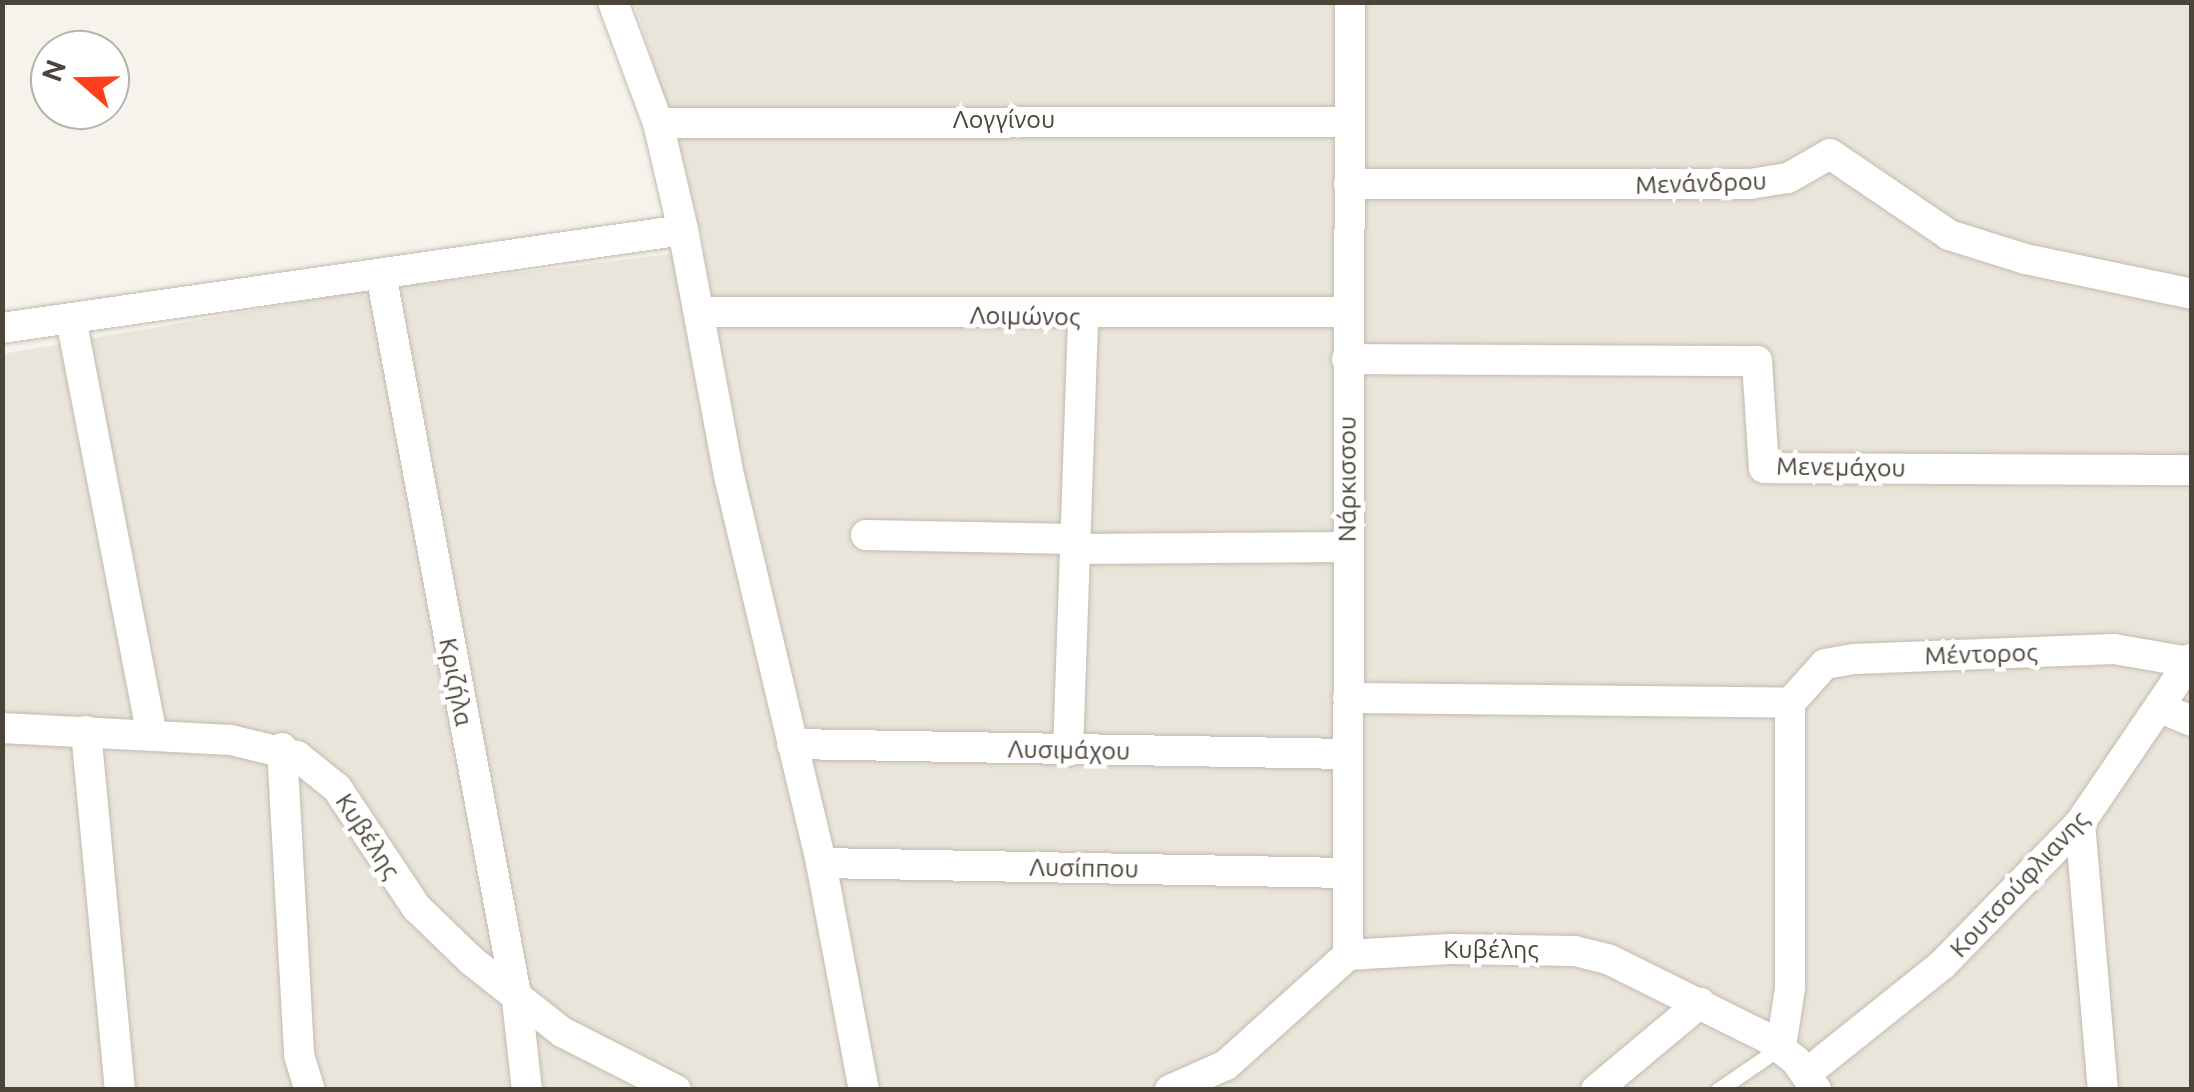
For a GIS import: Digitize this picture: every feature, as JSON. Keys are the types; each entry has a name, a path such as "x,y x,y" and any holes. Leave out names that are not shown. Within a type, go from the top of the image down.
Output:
{"street":[{"path":"613,2 658,123 702,312 730,480 821,863 864,1090"},
{"name":"Νάρκισσου","path":"1348,955 1350,2"},
{"name":"Λογγίνου","path":"658,123 1349,122"},
{"name":"Μενάνδρου","path":"1348,184 1750,184 1788,178 1830,154 1949,235 2025,260 2192,294"},
{"path":"2,328 683,230"},
{"name":"Κριζήλα","path":"381,274 517,1000 527,1090"},
{"name":"Λοιμώνος","path":"702,312 1083,316 1348,312"},
{"path":"1068,751 1083,316"},
{"path":"71,319 152,735"},
{"name":"Μενεμάχου","path":"1347,359 1757,361 1764,468 2192,470"},
{"path":"866,536 1075,544 1348,546"},
{"name":"Μέντορος","path":"1790,703 1825,664 1854,659 2114,649 2190,660"},
{"name":"Κουτσούφλιανης","path":"1811,1081 1942,965 2080,823 2190,660"},
{"path":"1348,698 1790,703 1790,988 1781,1047"},
{"path":"2160,708 2192,721"},
{"name":"Κυβέλης","path":"2,728 152,735 282,748 338,788 416,907 517,1000 588,1047 676,1090"},
{"path":"86,731 120,1090"},
{"name":"Λυσιμάχου","path":"792,744 1347,754"},
{"path":"282,748 298,1055 310,1090"},
{"path":"2080,823 2104,1090"},
{"name":"Λυσίππου","path":"821,863 1348,873"},
{"name":"Κυβέλης","path":"1348,955 1575,951 1700,1003 1781,1047 1811,1081"},
{"path":"1170,1090 1226,1065 1348,955"},
{"path":"1596,1090 1700,1003"}],"lane":[{"path":"1718,1090 1781,1047"}],"shaded area":[{"path":"634,3 2191,3 2191,1089 3,1090 3,354 368,290 705,250 679,143"}]}
